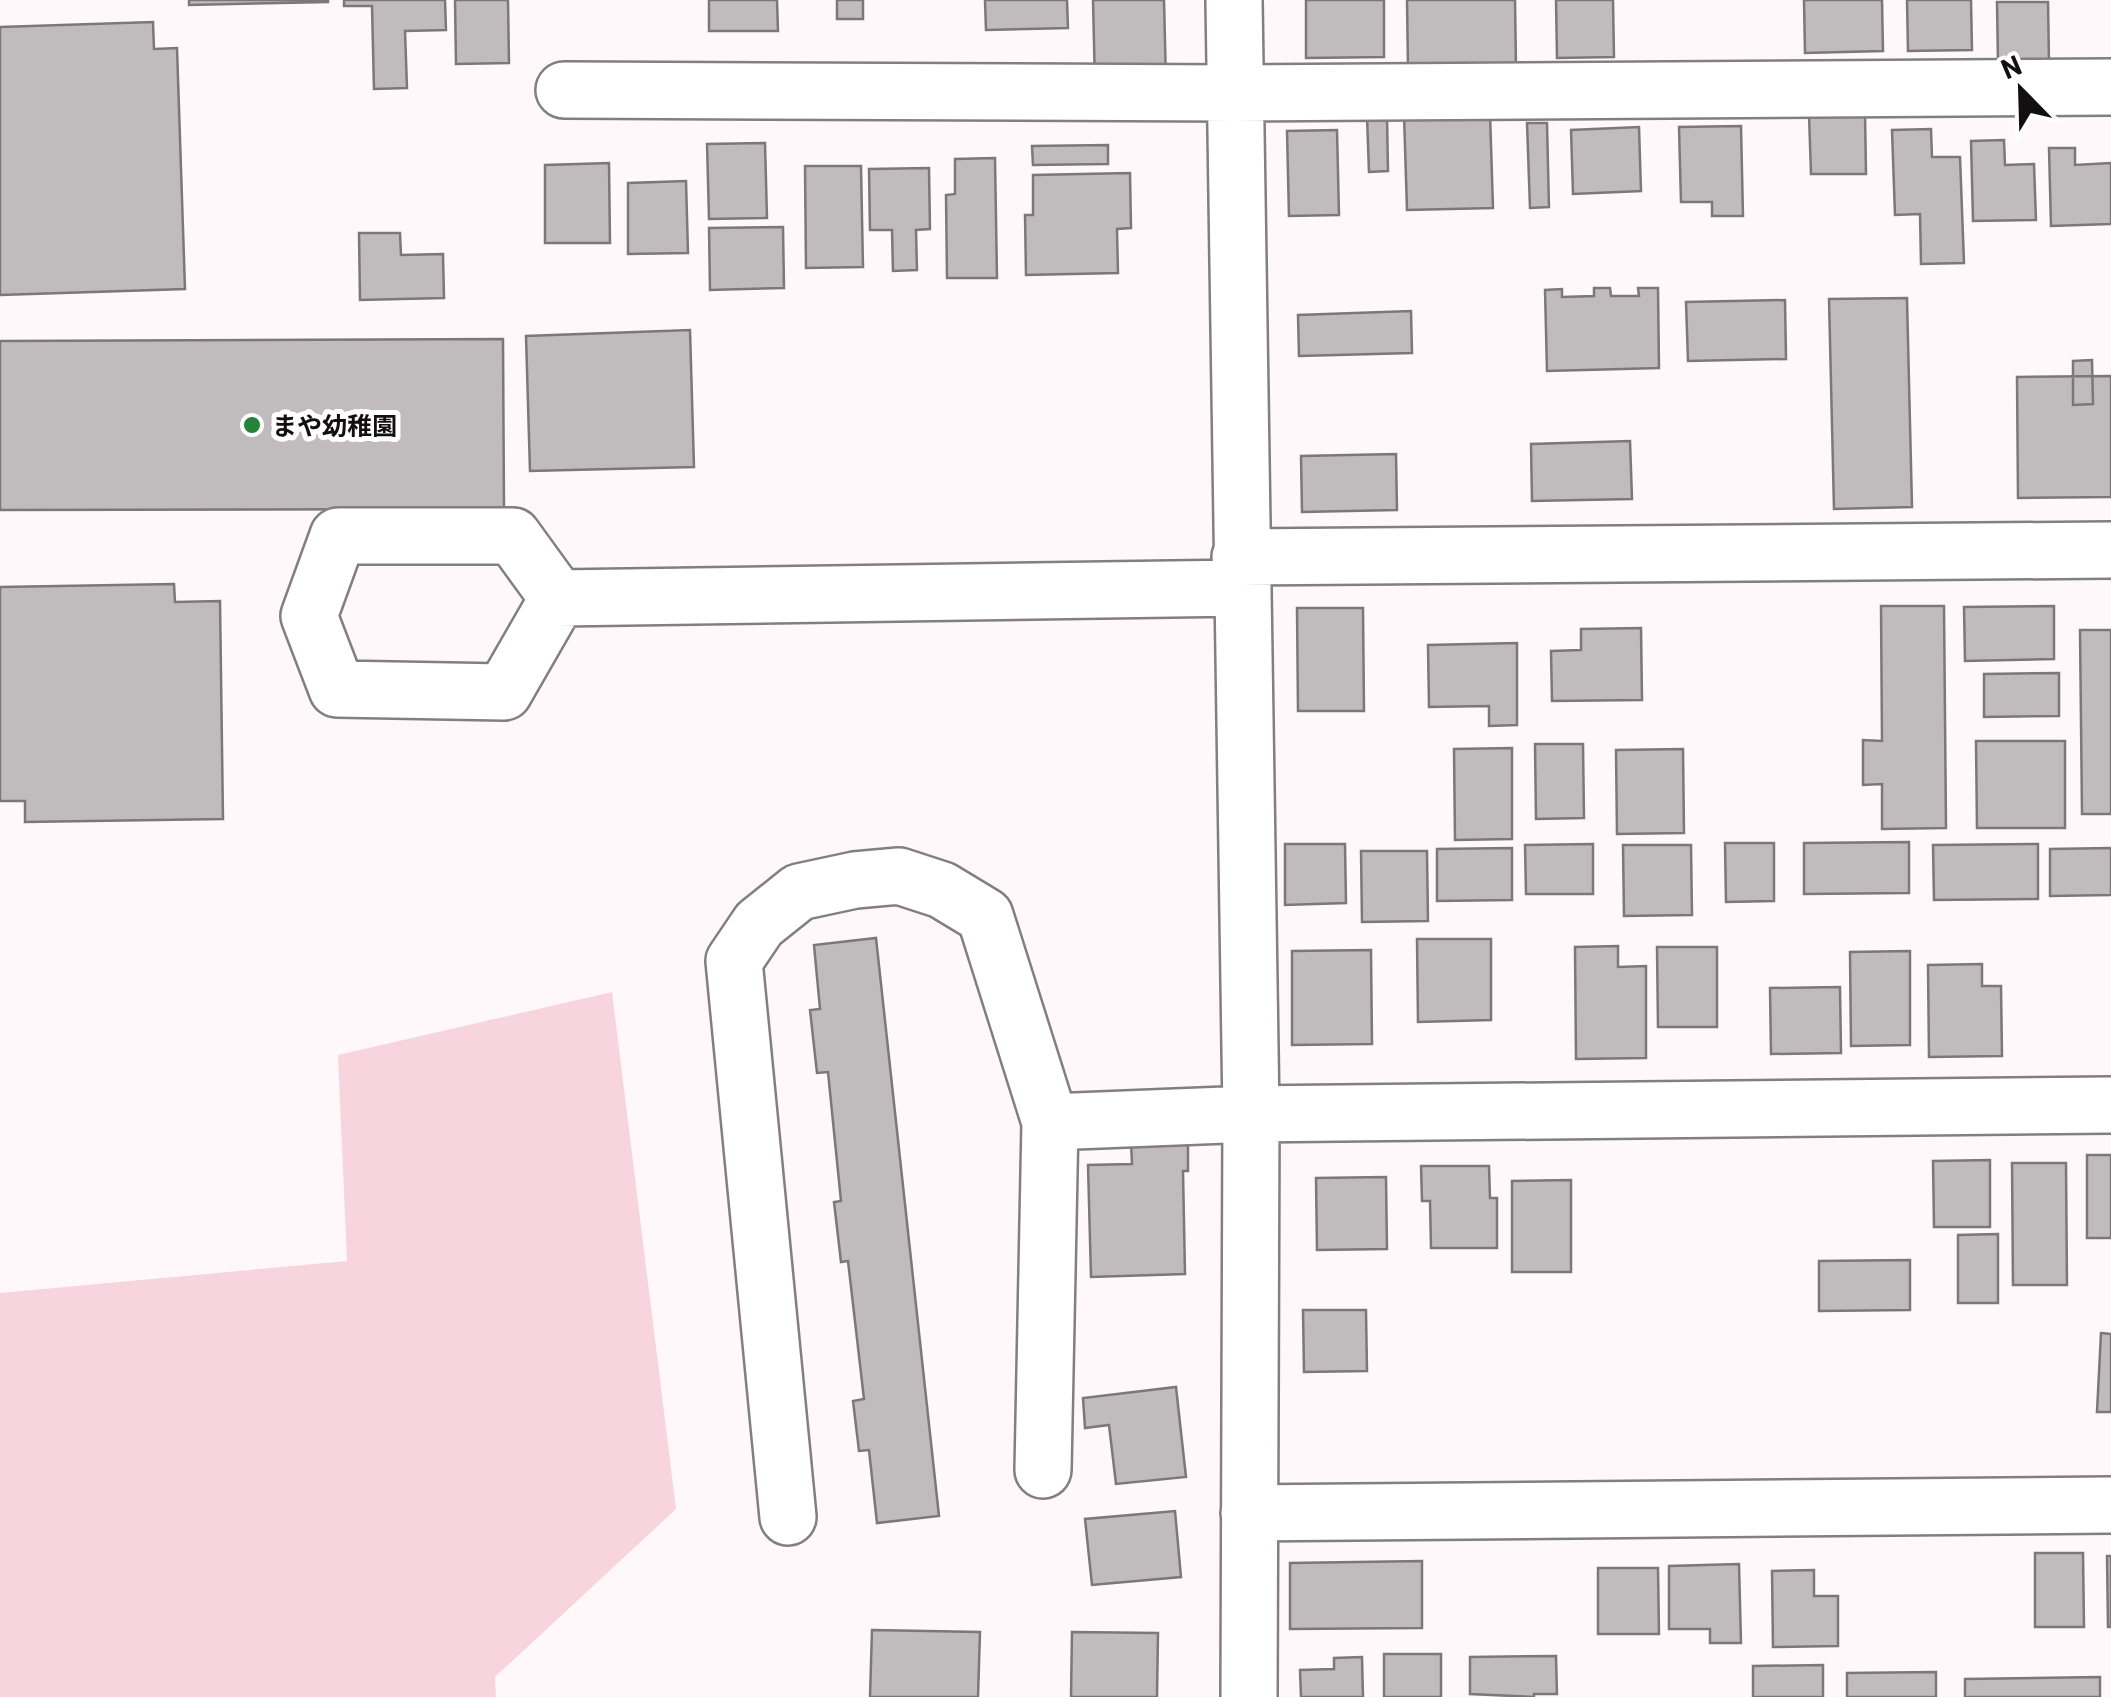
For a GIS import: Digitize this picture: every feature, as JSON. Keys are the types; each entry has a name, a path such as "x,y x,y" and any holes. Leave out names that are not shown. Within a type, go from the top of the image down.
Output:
{"street":[{"path":"1234,0 1251,1114 1248,1697"},
{"path":"564,90 1235,94 2111,87"},
{"path":"558,598 1240,573 2111,550"},
{"path":"788,1517 734,960 758,924 799,892 855,880 899,876 942,890 985,916 1050,1122 1043,1470"},
{"path":"1050,1122 1251,1114 2111,1105"},
{"path":"1248,1513 2111,1505"}],"shaded area":[{"path":"612,992 676,1509 495,1677 496,1697 0,1697 0,1293 347,1261 338,1055"}],"building":[{"path":"189,0 328,0 328,2 189,5"},
{"path":"344,0 445,0 446,30 405,31 407,88 374,89 372,6 344,6"},
{"path":"455,0 508,0 509,63 456,64"},
{"path":"709,0 777,0 778,31 709,31"},
{"path":"837,0 863,0 863,19 837,19"},
{"path":"985,0 1067,0 1068,28 986,30"},
{"path":"1093,0 1164,0 1166,83 1095,85"},
{"path":"1306,0 1384,0 1384,57 1306,58"},
{"path":"1407,0 1515,0 1516,68 1408,69"},
{"path":"1556,0 1613,0 1614,57 1557,58"},
{"path":"1804,0 1882,0 1883,51 1805,53"},
{"path":"1907,0 1971,0 1972,50 1908,51"},
{"path":"1997,2 2048,2 2049,62 1998,63"},
{"path":"153,22 154,49 177,48 185,289 0,295 0,27"},
{"path":"1490,113 1493,208 1407,210 1404,115"},
{"path":"1865,113 1866,174 1811,174 1809,115"},
{"path":"1367,116 1387,116 1388,171 1369,172"},
{"path":"1527,123 1547,123 1549,207 1530,208"},
{"path":"1741,126 1743,216 1712,216 1712,202 1681,202 1679,127"},
{"path":"1639,127 1641,191 1573,194 1571,130"},
{"path":"1931,129 1932,157 1960,157 1964,263 1921,264 1920,214 1895,215 1892,130"},
{"path":"1337,130 1339,215 1289,216 1287,131"},
{"path":"2004,140 2005,165 2034,164 2036,220 1973,221 1971,141"},
{"path":"765,143 767,218 709,219 707,144"},
{"path":"1108,145 1108,164 1033,165 1032,146"},
{"path":"2049,148 2075,148 2075,165 2111,163 2111,224 2051,226"},
{"path":"995,158 997,278 947,278 946,195 955,194 955,159"},
{"path":"609,163 610,243 545,243 545,165"},
{"path":"805,166 861,166 863,267 806,268"},
{"path":"929,168 930,229 916,230 917,270 893,271 892,230 870,230 869,169"},
{"path":"1130,173 1131,228 1117,229 1118,273 1026,275 1025,215 1033,215 1033,175"},
{"path":"686,181 688,253 628,254 628,183"},
{"path":"783,227 784,288 710,290 709,228"},
{"path":"359,233 400,233 401,255 443,254 444,298 360,300"},
{"path":"1594,288 1610,288 1611,296 1639,296 1638,288 1658,288 1659,368 1547,371 1545,290 1562,289 1562,297 1594,296"},
{"path":"1907,298 1912,507 1834,509 1829,299"},
{"path":"1785,300 1786,359 1688,361 1686,302"},
{"path":"1411,311 1412,353 1299,356 1298,315"},
{"path":"690,330 694,467 530,471 526,336"},
{"name":"まや幼稚園","path":"503,339 504,509 0,510 0,341"},
{"path":"2092,360 2093,404 2073,405 2073,361"},
{"path":"2111,376 2111,497 2018,498 2017,377"},
{"path":"1630,441 1632,499 1532,501 1531,444"},
{"path":"1396,454 1397,510 1302,512 1301,456"},
{"path":"174,584 175,602 220,601 223,819 25,822 25,801 0,801 0,587"},
{"path":"1881,606 1944,606 1946,828 1882,829 1882,784 1863,785 1863,740 1882,741"},
{"path":"2054,606 2054,659 1965,661 1964,607"},
{"path":"1297,608 1363,608 1364,711 1298,711"},
{"path":"1641,628 1642,700 1552,701 1551,651 1581,650 1581,629"},
{"path":"2080,630 2111,630 2111,814 2082,814"},
{"path":"1517,643 1517,725 1489,726 1489,706 1429,707 1428,645"},
{"path":"2059,673 2059,716 1984,717 1984,674"},
{"path":"1976,741 2065,741 2065,828 1977,828"},
{"path":"1535,744 1583,744 1584,818 1536,819"},
{"path":"1512,748 1512,839 1455,840 1454,749"},
{"path":"1683,749 1684,833 1617,834 1616,750"},
{"path":"1909,842 1909,893 1804,894 1804,843"},
{"path":"1725,843 1774,843 1774,901 1726,902"},
{"path":"1285,844 1345,844 1346,903 1285,905"},
{"path":"1593,844 1593,894 1526,894 1525,845"},
{"path":"2038,844 2038,899 1934,900 1933,845"},
{"path":"1623,845 1691,845 1692,915 1624,916"},
{"path":"1512,848 1512,900 1437,901 1437,849"},
{"path":"2111,848 2111,895 2050,896 2050,849"},
{"path":"1361,851 1427,851 1428,921 1362,922"},
{"path":"876,938 939,1516 877,1523 869,1450 859,1451 853,1401 864,1399 848,1261 841,1262 834,1202 841,1201 828,1072 817,1073 810,1010 820,1009 814,945"},
{"path":"1417,939 1491,939 1491,1020 1418,1022"},
{"path":"1618,946 1618,967 1646,966 1646,1058 1576,1059 1575,947"},
{"path":"1657,947 1717,947 1717,1027 1658,1027"},
{"path":"1371,950 1372,1044 1292,1045 1292,951"},
{"path":"1910,951 1910,1045 1851,1046 1850,952"},
{"path":"1982,964 1982,986 2001,986 2002,1056 1929,1057 1928,965"},
{"path":"1840,987 1841,1053 1771,1054 1770,988"},
{"path":"1131,1143 1188,1143 1188,1171 1183,1171 1185,1274 1091,1277 1088,1165 1132,1164"},
{"path":"2087,1155 2111,1155 2111,1238 2087,1238"},
{"path":"1990,1160 1990,1227 1934,1227 1933,1161"},
{"path":"2012,1163 2066,1163 2067,1285 2013,1285"},
{"path":"1421,1166 1489,1166 1490,1198 1497,1198 1497,1248 1431,1248 1430,1201 1422,1201"},
{"path":"1386,1177 1387,1249 1317,1250 1316,1178"},
{"path":"1571,1180 1571,1272 1512,1272 1512,1181"},
{"path":"1998,1234 1998,1303 1958,1303 1958,1235"},
{"path":"1910,1260 1910,1310 1819,1311 1819,1261"},
{"path":"1303,1310 1366,1310 1367,1371 1304,1372"},
{"path":"2101,1333 2111,1334 2111,1412 2097,1412"},
{"path":"1176,1387 1186,1477 1116,1484 1109,1425 1085,1428 1083,1398"},
{"path":"1175,1511 1181,1577 1092,1585 1085,1519"},
{"path":"2035,1553 2083,1553 2084,1627 2035,1627"},
{"path":"2107,1556 2111,1556 2111,1627 2108,1627"},
{"path":"1422,1561 1422,1628 1290,1629 1290,1563"},
{"path":"1739,1564 1741,1643 1710,1643 1710,1629 1669,1629 1669,1566"},
{"path":"1598,1568 1658,1568 1659,1634 1598,1634"},
{"path":"1814,1570 1814,1596 1838,1596 1838,1646 1773,1647 1772,1571"},
{"path":"872,1630 980,1632 978,1697 870,1697"},
{"path":"1072,1632 1158,1633 1157,1697 1071,1697"},
{"path":"1384,1654 1441,1654 1441,1697 1384,1697"},
{"path":"1556,1656 1557,1694 1470,1694 1470,1657"},
{"path":"1362,1657 1363,1697 1301,1697 1300,1670 1334,1669 1334,1658"},
{"path":"1823,1665 1823,1697 1753,1697 1753,1666"},
{"path":"1936,1672 1936,1697 1847,1697 1847,1673"},
{"path":"2100,1677 2100,1697 1965,1697 1965,1679"}],"place":[{"name":"まや幼稚園","path":"252,425"}]}
